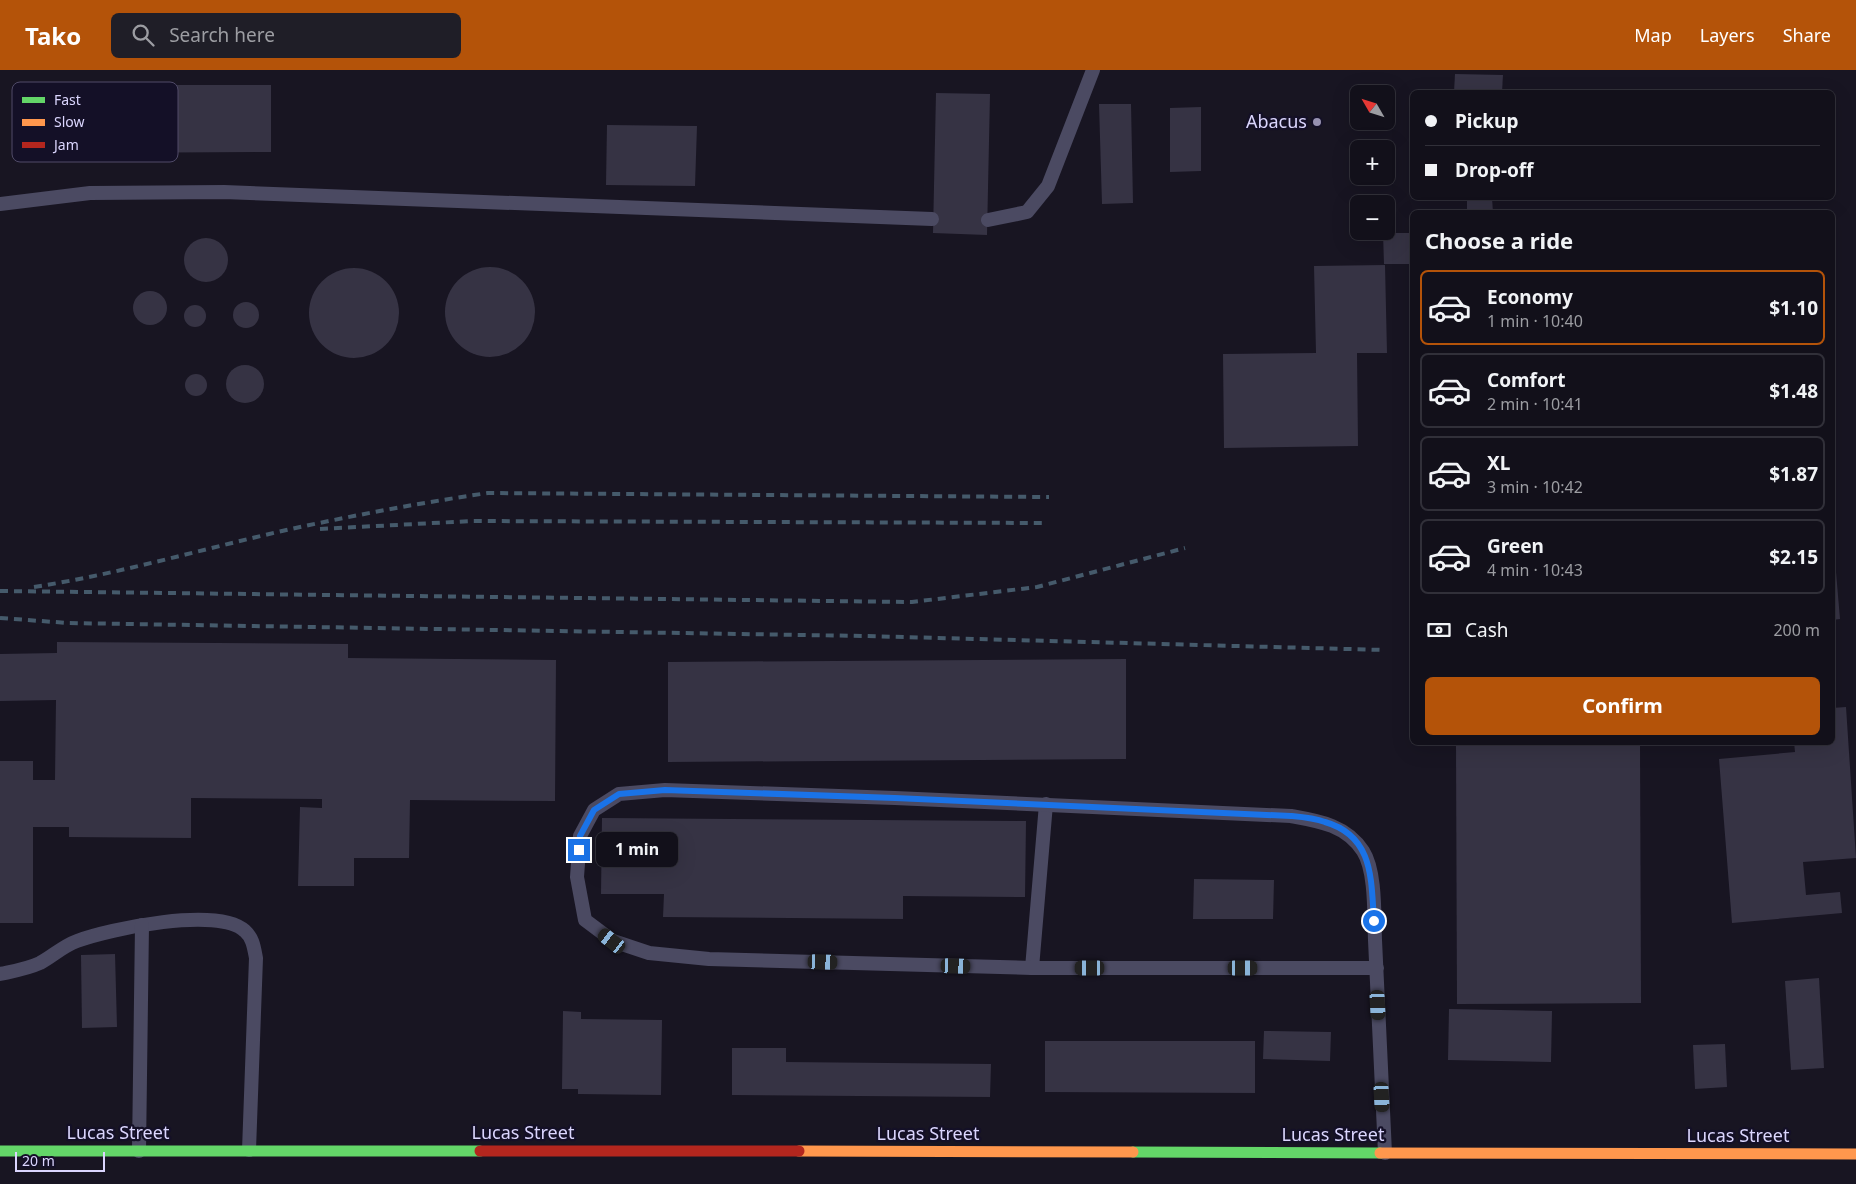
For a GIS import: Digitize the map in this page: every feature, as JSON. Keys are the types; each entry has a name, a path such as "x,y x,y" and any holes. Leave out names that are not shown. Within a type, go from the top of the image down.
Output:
{"street":[{"name":"Lucas Street","path":"0,1152 249,1150 1856,1154"}],"lane":[{"path":"988,220 1027,212 1048,186 1093,70"},
{"path":"0,204 90,193 224,192 932,218"},
{"path":"1377,968 1032,968 709,959 649,953 612,941 585,920 577,877 580,836 594,810 619,794 665,790 1046,804 1291,816 1327,822 1350,835 1364,852 1371,871 1377,968 1385,1153"},
{"path":"1032,968 1046,804"},
{"path":"0,974 24,969 42,962 76,941 142,925 190,920 219,921 245,930 253,942 256,958 249,1150"},
{"path":"139,1151 142,925"}],"building":[{"path":"1455,74 1503,75 1502,90 1454,90"},
{"path":"178,85 271,85 271,152 178,152"},
{"path":"936,93 990,94 987,235 933,233"},
{"path":"1099,104 1131,104 1133,203 1102,204"},
{"path":"1201,107 1201,171 1170,172 1170,108"},
{"path":"607,125 697,126 695,186 606,185"},
{"path":"1467,200 1492,200 1493,210 1467,210"},
{"path":"1395,233 1410,233 1410,264 1384,264 1383,240 1395,240"},
{"path":"206,238 218,242 224,248 228,260 224,272 218,278 206,282 194,278 188,272 184,260 188,248 194,242"},
{"path":"1385,265 1387,353 1357,353 1358,446 1224,448 1223,354 1316,353 1314,266"},
{"path":"490,267 507,271 522,280 531,295 535,312 531,329 522,344 507,353 490,357 473,353 458,344 449,329 445,312 449,295 458,280 473,271"},
{"path":"354,268 371,272 386,281 395,296 399,313 395,330 386,345 371,354 354,358 337,354 322,345 313,330 309,313 313,296 322,281 337,272"},
{"path":"150,291 157,292 162,296 166,301 166,315 162,320 157,324 150,325 143,324 138,320 134,315 133,308 134,301 138,296 143,292"},
{"path":"246,302 255,306 259,315 255,324 246,328 237,324 233,315 237,306"},
{"path":"195,305 203,308 206,316 203,324 195,327 187,324 184,316 187,308"},
{"path":"245,365 258,371 264,384 258,397 245,403 232,397 226,384 232,371"},
{"path":"196,374 204,377 207,385 204,393 196,396 188,393 185,385 188,377"},
{"path":"1835,572 1836,572 1840,619 1835,620"},
{"path":"57,642 348,644 348,658 556,660 555,801 410,800 409,858 354,858 354,886 298,886 300,807 322,808 322,799 191,798 191,838 69,837 69,827 33,827 33,923 0,923 0,761 33,761 33,780 55,780 56,700 0,701 0,654 57,653"},
{"path":"1126,659 1126,759 668,762 668,662"},
{"path":"1846,707 1856,858 1803,862 1806,895 1840,892 1842,913 1732,923 1719,759 1795,752 1794,745 1835,745 1835,708"},
{"path":"1456,745 1640,745 1641,1003 1457,1004"},
{"path":"602,818 1026,821 1025,897 903,896 903,919 663,917 664,894 601,894"},
{"path":"1194,879 1274,880 1273,919 1193,919"},
{"path":"115,954 117,1027 82,1028 81,955"},
{"path":"1819,978 1824,1068 1791,1070 1785,981"},
{"path":"1449,1009 1552,1011 1551,1062 1448,1060"},
{"path":"563,1011 581,1012 581,1019 662,1020 661,1095 578,1094 578,1089 562,1089"},
{"path":"1264,1031 1331,1032 1330,1061 1263,1059"},
{"path":"1045,1041 1255,1041 1255,1093 1045,1092"},
{"path":"1725,1044 1727,1087 1695,1089 1693,1045"},
{"path":"732,1048 786,1048 786,1062 991,1064 990,1097 732,1095"}],"railway":[{"path":"34,587 127,569 333,520 410,505 488,493 1049,497"},
{"path":"320,529 472,521 1045,523"},
{"path":"0,591 912,602 1037,587 1185,548"},
{"path":"0,618 68,623 864,636 1385,650"}],"traffic: fast":[{"path":"0,1151 480,1151"},
{"path":"1133,1152 1380,1153"}],"traffic: slow":[{"path":"799,1151 1133,1152"},
{"path":"1380,1153 1856,1154"}],"traffic: jam":[{"path":"480,1151 799,1151"}],"place":[{"name":"Abacus","path":"1317,122"}],"route":[{"path":"579,850 580,836 594,810 619,794 665,790 895,798 1291,816 1327,822 1350,835 1364,852 1371,871 1374,921"}]}
